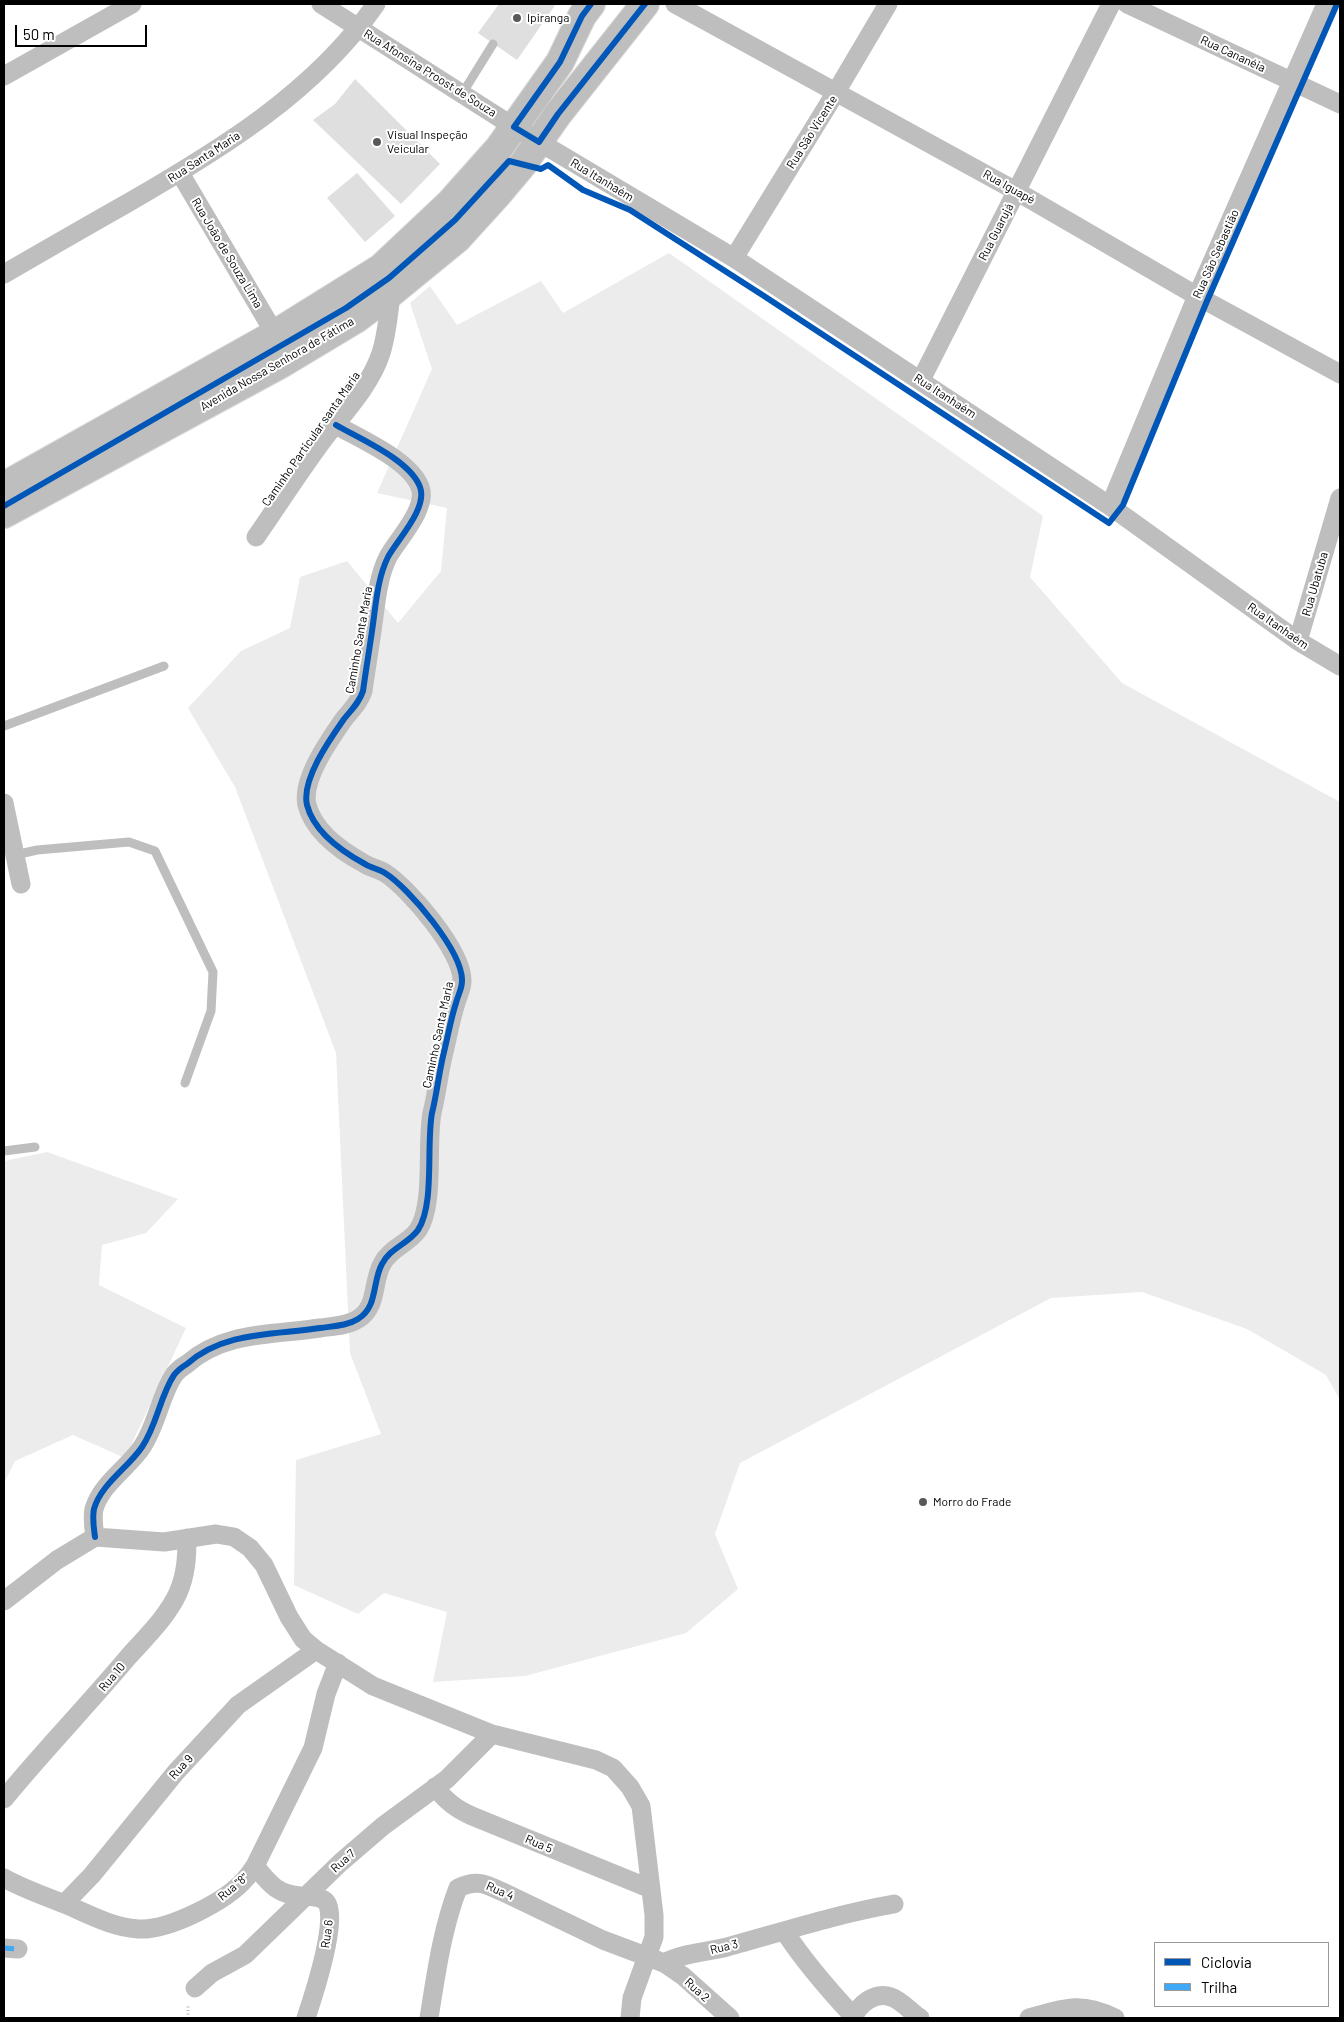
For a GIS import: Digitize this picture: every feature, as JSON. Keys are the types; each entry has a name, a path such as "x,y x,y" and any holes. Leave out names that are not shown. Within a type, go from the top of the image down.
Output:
{"main road":[{"path":"560,62 582,16 591,4"},
{"path":"4,486 275,334 381,268 449,204 499,148 560,62 611,4"},
{"name":"Avenida Nossa Senhora de Fátima","path":"4,514 281,364 356,319 391,293 457,239 523,164 558,114 645,4"}],"street":[{"path":"4,76 132,4"},
{"name":"Rua Afonsina Proost de Souza","path":"321,4 539,142"},
{"name":"Rua Santa Maria","path":"4,274 180,173 250,127 318,71 359,28 376,4"},
{"name":"Rua Iguapé","path":"675,4 1016,191 1197,296 1340,374"},
{"name":"Rua São Vicente","path":"734,258 888,4"},
{"name":"Rua Guarujá","path":"921,380 1111,4"},
{"name":"Rua Cananéia","path":"1127,4 1340,104"},
{"name":"Rua São Sebastião","path":"1110,506 1197,296 1326,4"},
{"name":"Rua Itanhaém","path":"539,142 734,258 921,380 1110,506 1298,641 1340,666"},
{"name":"Rua João de Souza Lima","path":"180,173 275,334"},
{"name":"Caminho Particular santa Maria","path":"256,538 304,466 361,391 381,354 387,330 391,293"},
{"name":"Caminho Santa Maria","path":"95,1537 94,1508 107,1486 143,1446 158,1416 175,1374 202,1352 236,1339 260,1334 349,1324 361,1318 370,1308 382,1262 390,1252 418,1230 423,1218 427,1192 432,1116 444,1052 461,990 460,967 453,951 409,892 385,873 364,864 327,839 314,820 307,803 310,776 345,718 359,704 363,692 382,573 388,558 418,511 422,499 420,487 404,466 336,425"},
{"name":"Rua Ubatuba","path":"1298,641 1340,498"},
{"path":"4,803 22,884"},
{"path":"4,1601 57,1560 95,1537 164,1542 216,1534 234,1537 250,1548 264,1565 288,1617 303,1639 316,1650 373,1686 492,1734 596,1760 614,1768 630,1787 640,1806 654,1937 655,1960 632,1998 630,2018"},
{"name":"Rua 10","path":"4,1799 102,1689 166,1612 177,1595 183,1580 187,1560 186,1538"},
{"name":"Rua 9","path":"64,1904 111,1853 176,1772 238,1705 316,1650"},
{"name":"Rua \"8\"","path":"4,1878 117,1927 140,1930 163,1926 191,1914 226,1895 246,1879 255,1866 313,1748 326,1694 338,1663"},
{"name":"Rua 7","path":"195,1988 212,1973 245,1954 362,1843 446,1779 492,1734"},
{"name":"Rua 5","path":"435,1787 444,1799 454,1807 472,1816 650,1890"},
{"name":"Rua 6","path":"255,1866 278,1891 289,1895 324,1900 328,1904 330,1915 323,1961 306,2018"},
{"name":"Rua 4","path":"429,2018 436,1971 452,1904 458,1888 473,1882 482,1883 603,1940 655,1960"},
{"name":"Rua 3","path":"655,1960 671,1959 785,1932 854,1911 894,1904"},
{"path":"785,1932 802,1958 853,2017 864,2002 879,1996 891,1997 920,2018"},
{"name":"Rua 2","path":"655,1960 683,1976 730,2018"},
{"path":"1030,2018 1060,2009 1084,2007 1099,2010 1115,2018"}],"lane":[{"path":"462,94 493,44"},
{"path":"4,726 164,666"},
{"path":"15,855 37,850 129,842 155,851 213,972 211,1011 185,1083"},
{"path":"4,1151 35,1146"}],"shaded area":[{"path":"669,253 1043,516 1030,577 1122,683 1340,802 1340,1400 1326,1375 1247,1329 1142,1292 1051,1298 740,1463 715,1534 738,1589 686,1633 525,1676 433,1682 447,1612 384,1593 358,1614 294,1585 296,1460 381,1434 350,1353 336,1053 235,787 188,708 241,651 290,628 300,577 347,561 398,623 441,571 447,508 377,493 432,369 410,303 430,286 457,325 541,281 563,313"},
{"path":"47,1152 178,1199 146,1233 102,1245 99,1285 186,1328 125,1458 73,1435 15,1461 4,1483 4,1161"}],"building":[{"name":"Ipiranga","path":"499,4 556,4 517,60 478,33"},
{"name":"Visual Inspeção Veicular","path":"355,79 440,164 401,204 313,120 335,104"},
{"path":"357,173 395,216 365,242 327,198"}],"marked path":[{"path":"4,1948 18,1949"}],"cycle path":[{"path":"591,4 582,16 560,62 514,127 539,142 558,114 645,4"},
{"path":"4,506 346,308 389,278 455,220 509,161 541,169 548,165 583,190 630,210 1109,523 1123,505 1207,301 1337,4"},
{"path":"95,1537 93,1516 97,1500 142,1447 174,1375 201,1353 233,1340 250,1336 340,1325 358,1319 369,1308 379,1271 385,1259 418,1230 427,1205 430,1126 442,1060 461,987 460,969 454,954 433,922 407,892 385,873 367,865 338,847 322,832 311,815 306,795 312,772 318,760 363,691 376,598 382,573 388,557 416,514 421,495 420,487 415,477 406,468 383,451 336,425"}],"place":[{"name":"Ipiranga","path":"517,18"},
{"name":"Visual Inspeção Veicular","path":"377,142"},
{"name":"Morro do Frade","path":"923,1502"}]}
